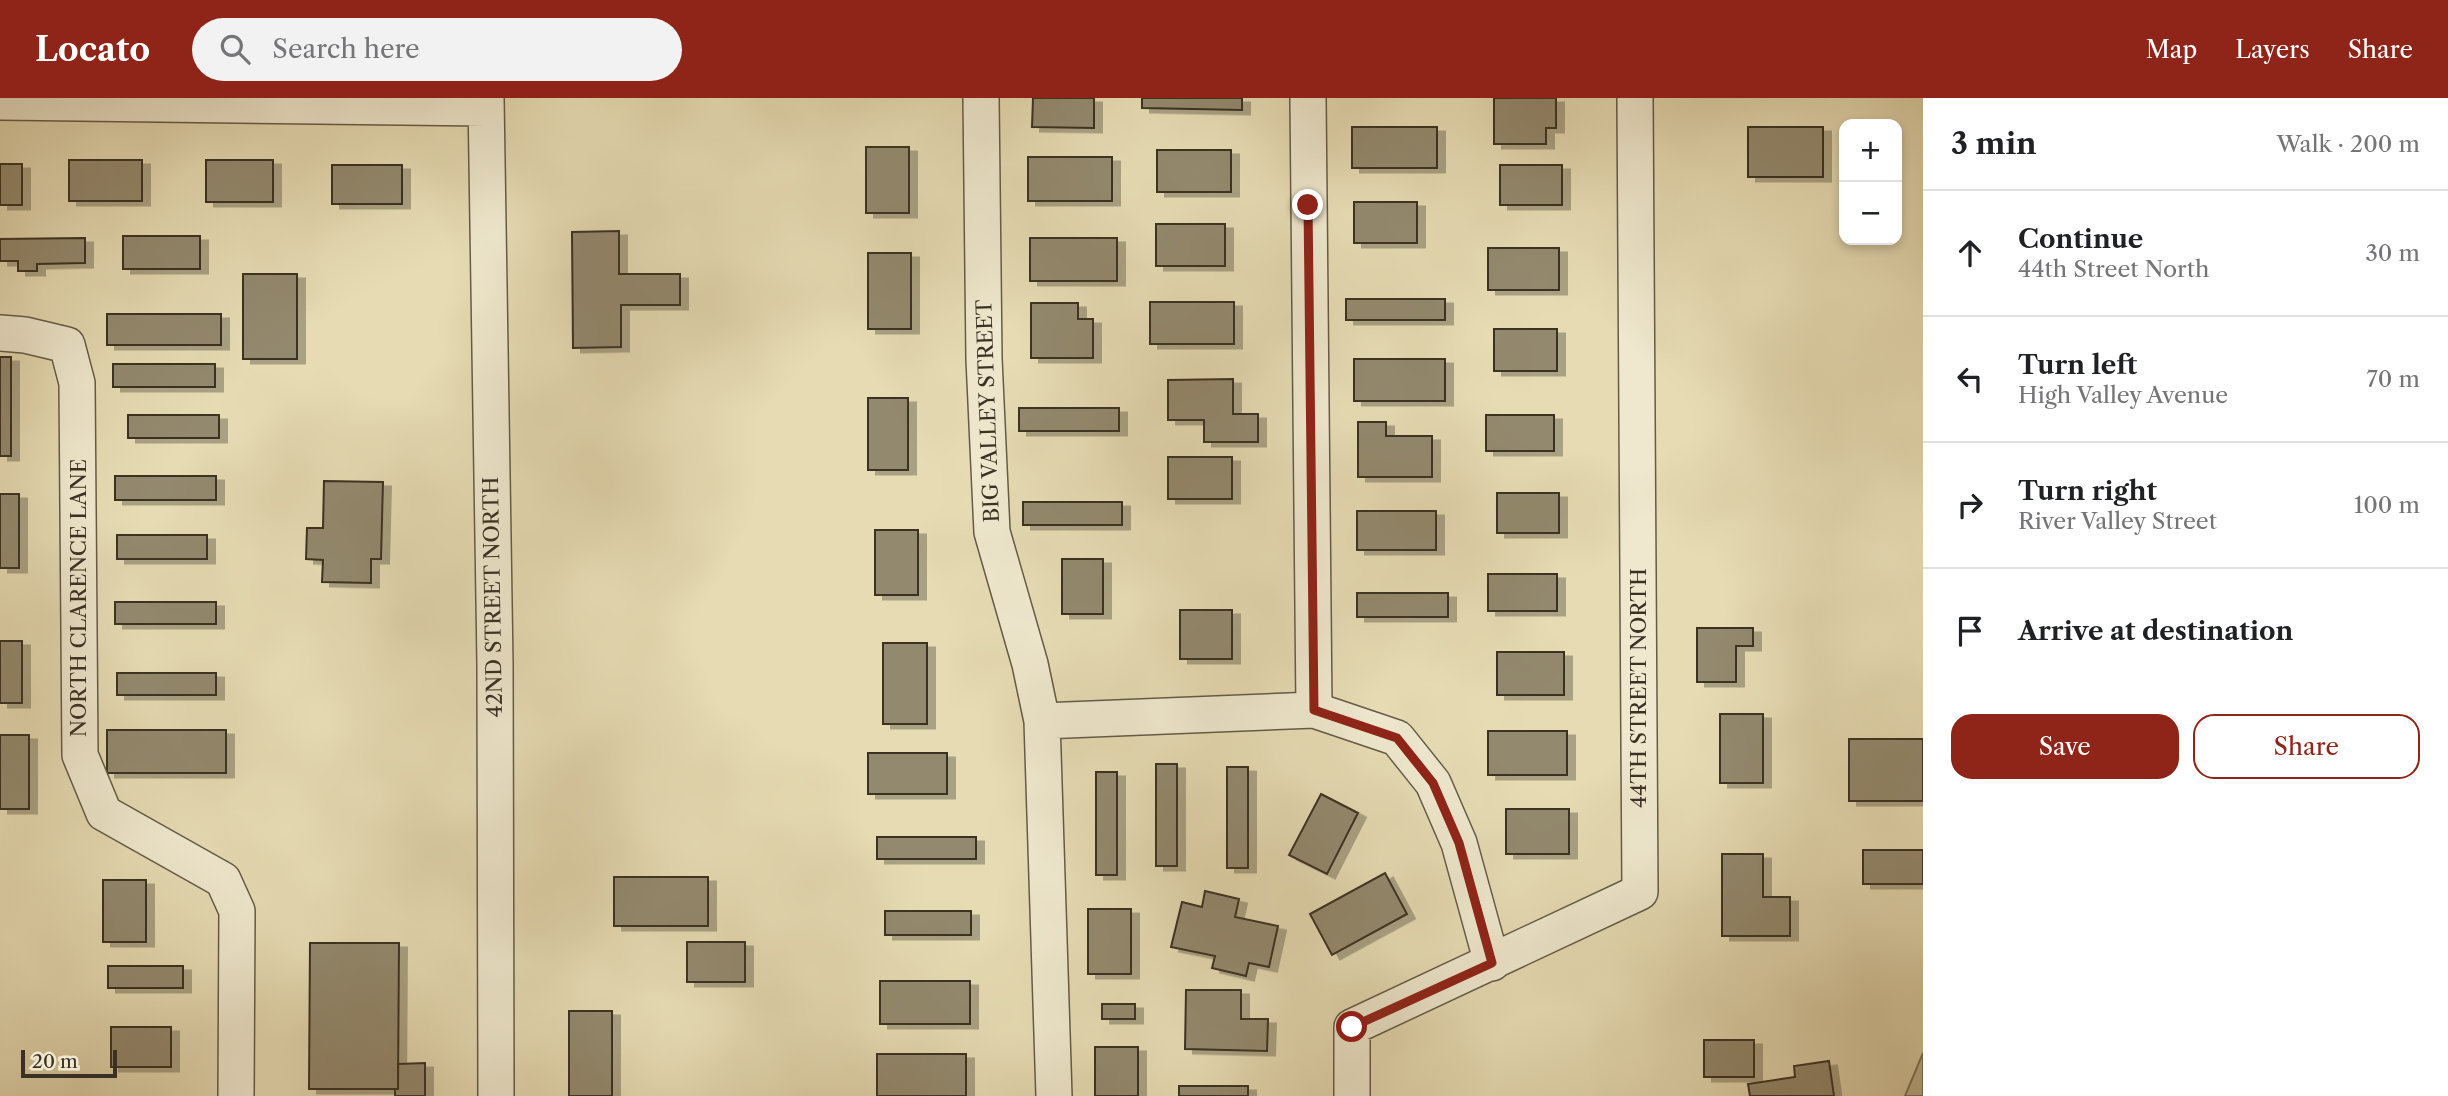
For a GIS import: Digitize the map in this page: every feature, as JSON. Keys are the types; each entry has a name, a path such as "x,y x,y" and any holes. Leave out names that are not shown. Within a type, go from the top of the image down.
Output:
{"street":[{"name":"BIG VALLEY STREET","path":"981,98 984,359 992,532 1030,664 1042,721 1054,1096"},
{"path":"1308,98 1314,710"},
{"name":"44TH STREET NORTH","path":"1352,1096 1352,1027 1640,892 1635,98"},
{"path":"0,102 486,103"},
{"name":"42ND STREET NORTH","path":"486,103 495,664 496,1096"},
{"name":"NORTH CLARENCE LANE","path":"0,333 25,335 67,345 77,383 80,755 104,813 223,880 237,911 236,1096"},
{"path":"1042,721 1314,710 1397,738 1433,783 1459,843 1492,963"}],"shaded area":[{"path":"1923,1053 1923,1096 1905,1096"}],"building":[{"path":"1033,98 1094,98 1094,128 1032,127"},
{"path":"1142,98 1242,98 1242,110 1142,108"},
{"path":"1494,98 1556,98 1556,128 1546,128 1546,144 1494,144"},
{"path":"1352,127 1437,127 1437,168 1352,168"},
{"path":"1748,127 1823,127 1823,177 1748,177"},
{"path":"866,147 909,147 909,213 866,213"},
{"path":"1157,150 1231,150 1231,192 1157,192"},
{"path":"1028,157 1112,157 1112,201 1028,201"},
{"path":"69,160 142,160 142,201 69,201"},
{"path":"206,160 273,160 273,202 206,202"},
{"path":"0,164 22,164 22,205 0,205"},
{"path":"332,165 402,165 402,204 332,204"},
{"path":"1500,165 1562,165 1562,205 1500,205"},
{"path":"1354,202 1417,202 1417,243 1354,243"},
{"path":"1156,224 1225,224 1225,266 1156,266"},
{"path":"619,231 619,274 680,274 680,305 621,305 621,347 573,348 572,232"},
{"path":"123,236 200,236 200,269 123,269"},
{"path":"85,238 85,263 37,264 37,271 18,271 18,261 0,261 0,239"},
{"path":"1030,238 1117,238 1117,281 1030,281"},
{"path":"1488,248 1559,248 1559,290 1488,290"},
{"path":"868,253 911,253 911,329 868,329"},
{"path":"243,274 297,274 297,359 243,359"},
{"path":"1346,299 1445,299 1445,320 1346,320"},
{"path":"1150,302 1234,302 1234,344 1150,344"},
{"path":"1031,303 1078,303 1078,319 1093,319 1093,358 1031,358"},
{"path":"107,314 221,314 221,345 107,345"},
{"path":"1494,329 1557,329 1557,371 1494,371"},
{"path":"0,357 11,357 11,456 0,456"},
{"path":"1354,359 1445,359 1445,401 1354,401"},
{"path":"113,364 215,364 215,387 113,387"},
{"path":"1233,379 1233,414 1258,414 1258,442 1204,442 1204,420 1168,420 1168,380"},
{"path":"868,398 908,398 908,470 868,470"},
{"path":"1019,408 1119,408 1119,431 1019,431"},
{"path":"128,415 219,415 219,438 128,438"},
{"path":"1486,415 1554,415 1554,451 1486,451"},
{"path":"1358,422 1386,422 1386,436 1432,436 1432,477 1358,477"},
{"path":"1168,457 1232,457 1232,499 1168,499"},
{"path":"115,476 216,476 216,500 115,500"},
{"path":"324,481 383,482 381,559 371,559 371,583 322,582 323,560 306,559 307,528 323,528"},
{"path":"1497,493 1559,493 1559,533 1497,533"},
{"path":"0,494 19,494 19,568 0,568"},
{"path":"1023,502 1122,502 1122,525 1023,525"},
{"path":"1357,511 1436,511 1436,550 1357,550"},
{"path":"875,530 918,530 918,595 875,595"},
{"path":"117,535 207,535 207,559 117,559"},
{"path":"1062,559 1103,559 1103,614 1062,614"},
{"path":"1488,574 1557,574 1557,611 1488,611"},
{"path":"1357,593 1448,593 1448,617 1357,617"},
{"path":"115,602 216,602 216,624 115,624"},
{"path":"1180,610 1232,610 1232,659 1180,659"},
{"path":"1697,628 1753,628 1753,646 1736,646 1736,682 1697,682"},
{"path":"0,641 22,641 22,703 0,703"},
{"path":"883,643 927,643 927,724 883,724"},
{"path":"1497,652 1564,652 1564,695 1497,695"},
{"path":"117,673 216,673 216,695 117,695"},
{"path":"1720,714 1763,714 1763,783 1720,783"},
{"path":"107,730 226,730 226,773 107,773"},
{"path":"1488,731 1567,731 1567,775 1488,775"},
{"path":"0,735 29,735 29,809 0,809"},
{"path":"1849,739 1923,739 1923,801 1849,801"},
{"path":"868,753 947,753 947,794 868,794"},
{"path":"1156,764 1177,764 1177,866 1156,866"},
{"path":"1227,767 1248,767 1248,868 1227,868"},
{"path":"1096,772 1117,772 1117,875 1096,875"},
{"path":"1321,794 1358,813 1327,874 1289,855"},
{"path":"1506,809 1569,809 1569,854 1506,854"},
{"path":"877,837 976,837 976,859 877,859"},
{"path":"1863,850 1923,850 1923,884 1863,884"},
{"path":"1722,854 1763,854 1763,897 1790,897 1790,936 1722,936"},
{"path":"1385,873 1407,914 1332,955 1310,914"},
{"path":"614,877 708,877 708,926 614,926"},
{"path":"103,880 146,880 146,942 103,942"},
{"path":"1205,891 1239,899 1235,917 1278,926 1269,967 1249,963 1246,976 1212,968 1215,956 1171,947 1182,902 1202,907"},
{"path":"1088,909 1131,909 1131,974 1088,974"},
{"path":"885,911 971,911 971,935 885,935"},
{"path":"687,942 745,942 745,982 687,982"},
{"path":"310,943 399,943 398,1089 309,1089"},
{"path":"108,966 183,966 183,988 108,988"},
{"path":"880,981 970,981 970,1024 880,1024"},
{"path":"1186,990 1241,990 1241,1019 1268,1019 1267,1051 1185,1049"},
{"path":"1102,1004 1135,1004 1135,1019 1102,1019"},
{"path":"569,1011 612,1011 612,1096 569,1096"},
{"path":"111,1027 171,1027 171,1067 111,1067"},
{"path":"1704,1040 1754,1040 1754,1077 1704,1077"},
{"path":"1095,1047 1138,1047 1138,1096 1095,1096"},
{"path":"877,1054 966,1054 966,1096 877,1096"},
{"path":"1829,1061 1834,1096 1750,1096 1748,1084 1795,1077 1794,1066"},
{"path":"425,1063 425,1096 395,1096 395,1089 398,1089 398,1064"},
{"path":"1179,1086 1248,1086 1248,1096 1179,1096"}],"route":[{"path":"1308,205 1314,710 1397,738 1433,783 1459,843 1492,963 1352,1027"}]}
